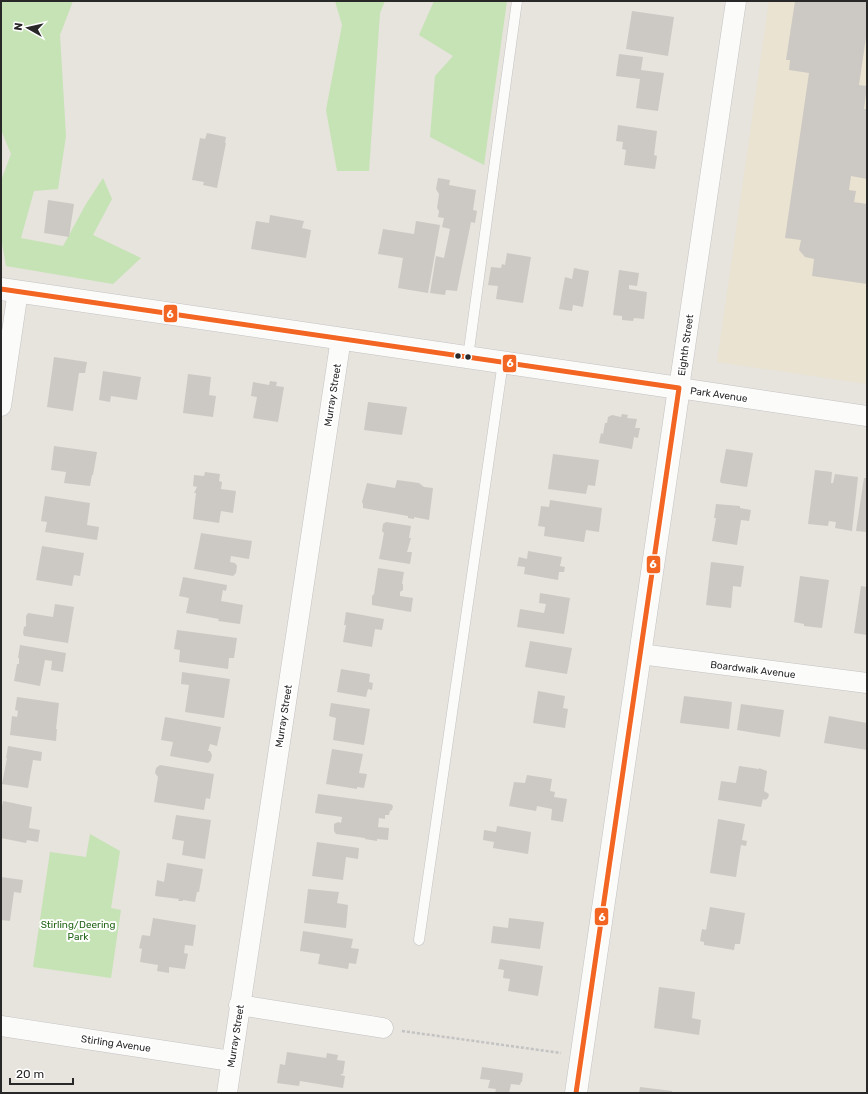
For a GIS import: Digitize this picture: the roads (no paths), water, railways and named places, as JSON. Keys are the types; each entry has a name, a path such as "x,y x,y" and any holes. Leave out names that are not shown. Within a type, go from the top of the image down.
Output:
{"street":[{"name":"Eighth Street","path":"576,1093 736,1"},
{"name":"Park Avenue","path":"9,290 867,416"},
{"path":"1,406 9,290"},
{"name":"Murray Street","path":"226,1093 341,338"},
{"name":"Boardwalk Avenue","path":"640,654 867,683"},
{"path":"239,1005 383,1028"},
{"name":"Stirling Avenue","path":"1,1026 231,1061"}],"lane":[{"path":"468,357 517,1"},
{"path":"419,940 503,362"}],"park label":[{"name":"Stirling/Deering Park","path":"78,930"}]}
